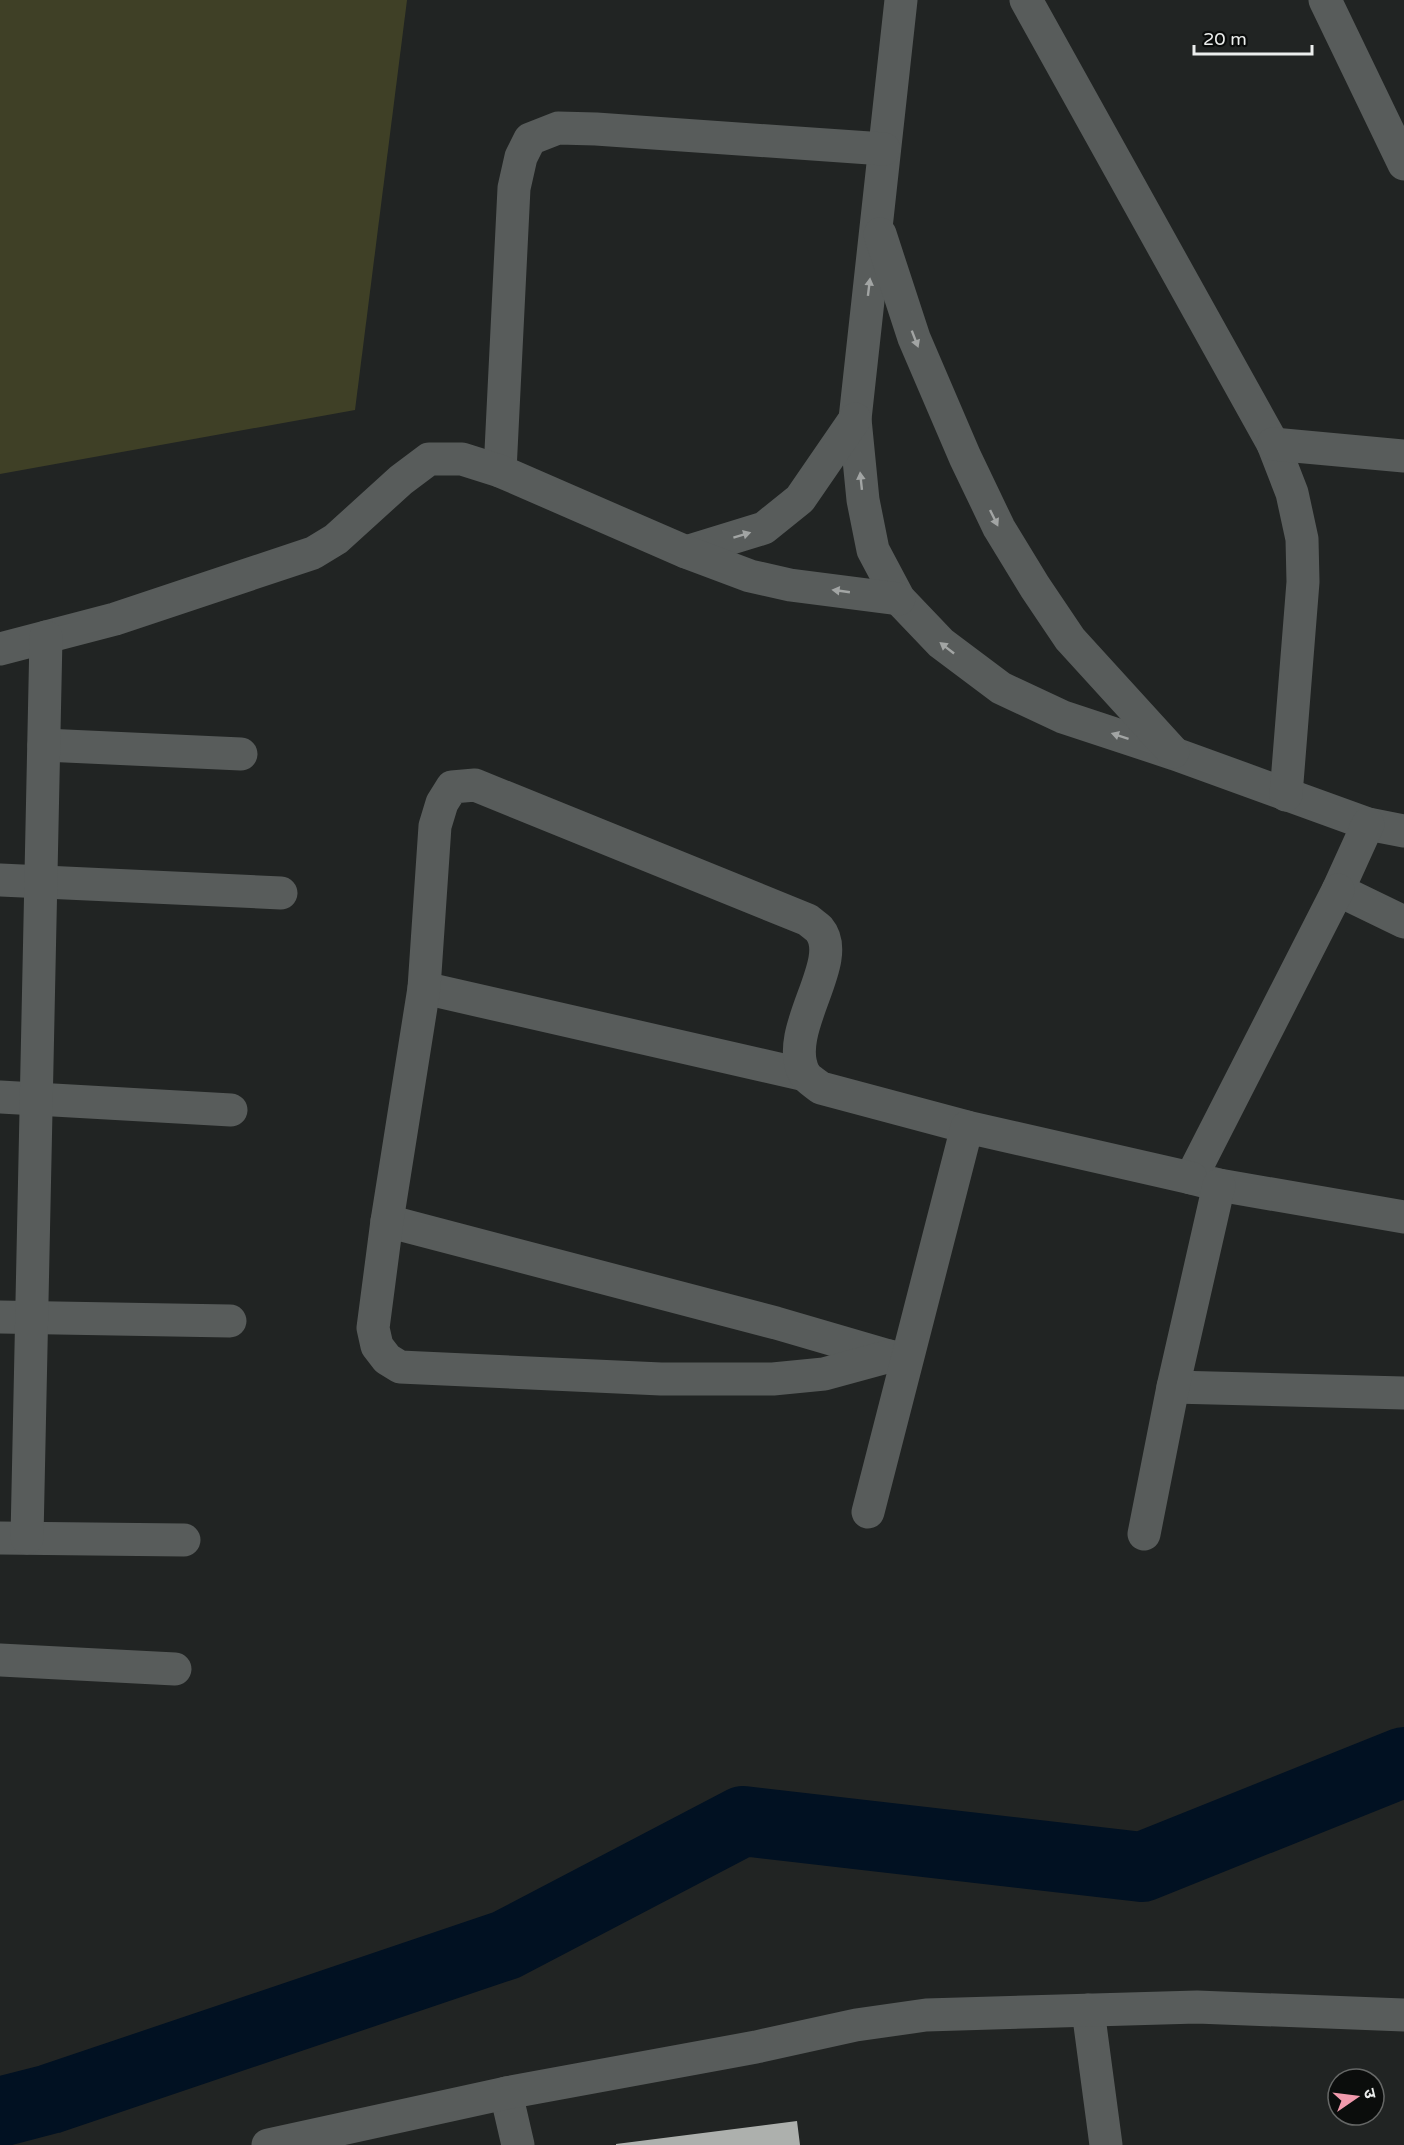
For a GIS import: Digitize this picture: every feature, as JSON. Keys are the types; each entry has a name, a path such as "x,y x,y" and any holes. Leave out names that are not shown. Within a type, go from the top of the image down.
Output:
{"street":[{"path":"901,0 855,419 863,500 873,550 899,599 941,643 1001,688 1064,717 1175,754 1368,824 1404,831"},
{"path":"1026,0 1274,444 1292,493 1302,539 1303,582 1286,795"},
{"path":"1325,0 1403,159"},
{"path":"500,471 514,188 520,157 530,139 558,128 596,129 884,149"},
{"path":"877,224 914,338 965,457 999,528 1070,639 1175,754"},
{"path":"686,552 764,528 800,499 855,419"},
{"path":"1274,444 1404,456"},
{"path":"0,649 115,619 313,553 336,539 401,480 429,459 462,459 500,471 686,552 750,576 790,585 899,599"},
{"path":"46,637 36,1098 16,1317 13,1538 184,1540"},
{"path":"44,745 241,754"},
{"path":"805,1075 798,1054 800,1037 824,963 826,943 819,929 808,920 475,784 452,787 442,803 435,826 424,988 387,1221 373,1328 377,1346 387,1359 400,1367 661,1379 773,1379 824,1374 900,1357"},
{"path":"1144,1534 1173,1387 1205,1181 1368,824"},
{"path":"0,880 40,880 281,893"},
{"path":"1338,890 1404,922"},
{"path":"424,988 805,1075 821,1088 967,1127 1205,1181 1404,1217"},
{"path":"0,1097 231,1110"},
{"path":"868,1512 900,1357 967,1127"},
{"path":"387,1221 900,1357"},
{"path":"16,1317 230,1321"},
{"path":"1173,1387 1404,1393"},
{"path":"0,1660 175,1669"},
{"path":"268,2145 506,2093 756,2048 856,2025 926,2015 1197,2007 1404,2015"},
{"path":"1088,2010 1107,2145"},
{"path":"506,2093 518,2145"}],"green space":[{"path":"0,0 407,0 355,410 0,474"}],"building":[{"path":"797,2121 800,2145 616,2145 616,2144"}],"waterway":[{"path":"0,2112 50,2099 506,1945 743,1821 1142,1867 1404,1762"}]}
